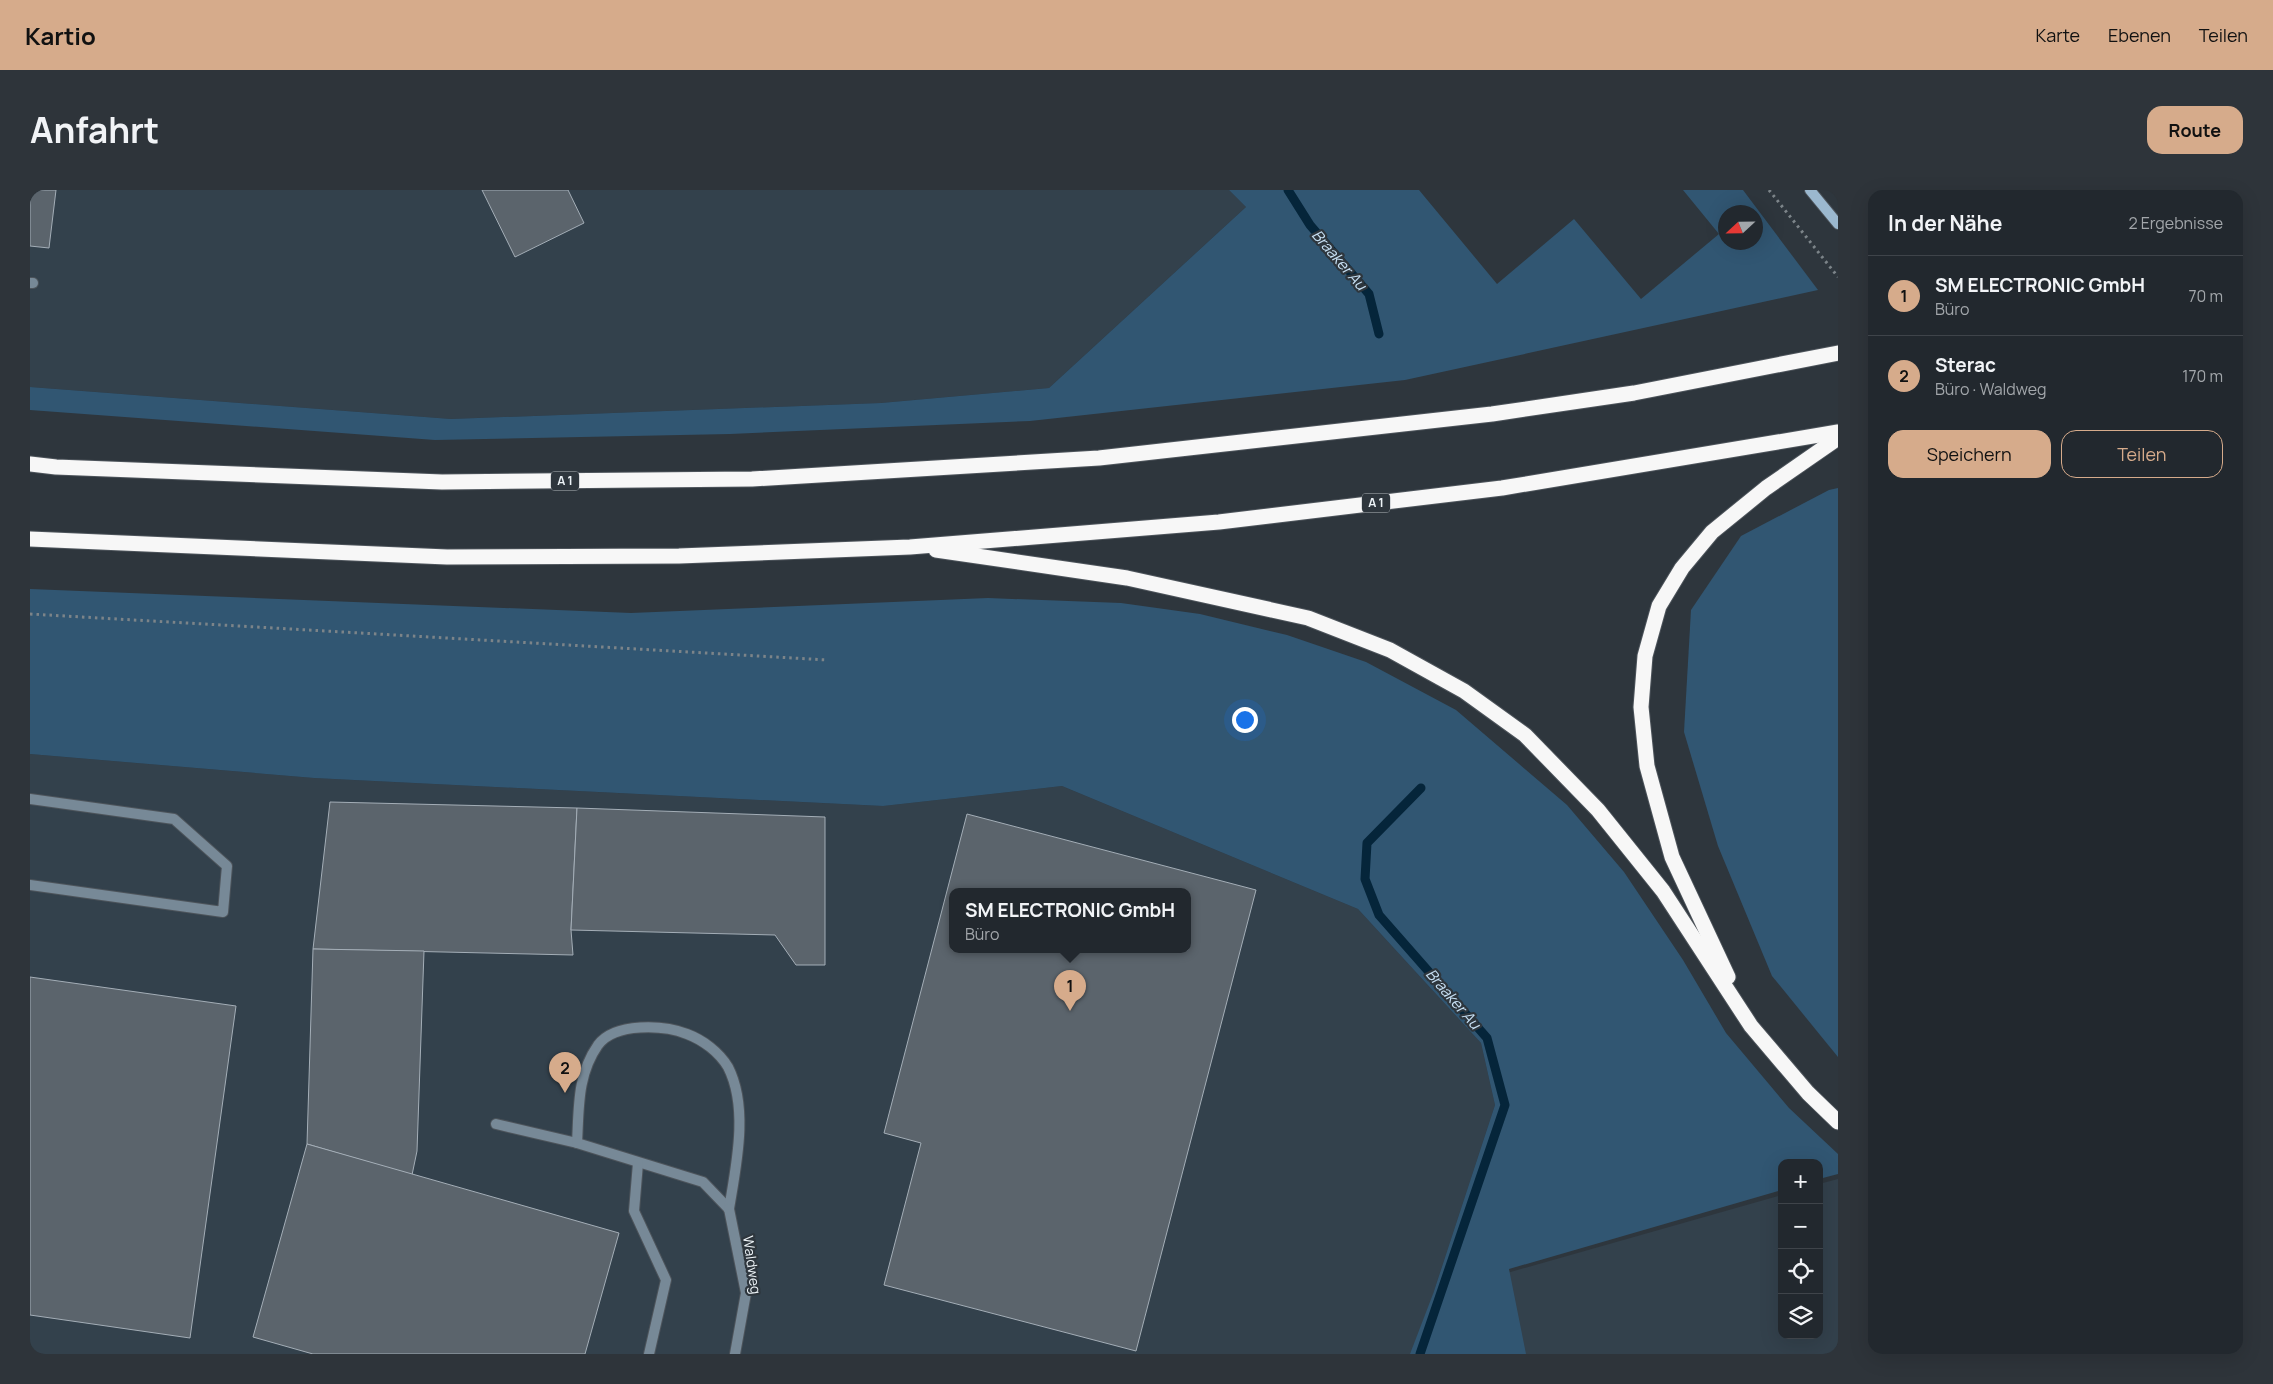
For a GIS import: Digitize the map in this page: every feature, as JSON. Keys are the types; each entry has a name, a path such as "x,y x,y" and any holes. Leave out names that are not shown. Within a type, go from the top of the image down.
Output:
{"highway":[{"name":"A 1","path":"30,464 56,467 442,482 762,479 1128,455 1492,414 1634,393 1790,364 1838,353"},
{"name":"A 1","path":"30,539 447,557 679,556 910,546 1219,522 1493,489 1838,432"},
{"path":"1751,1026 1672,857 1647,766 1641,707 1646,656 1659,606 1682,568 1712,532 1766,488 1838,438"},
{"path":"910,546 1127,578 1308,618 1390,650 1464,691 1525,734 1598,810 1663,892 1751,1026 1808,1093 1838,1122"}],"main road":[{"path":"1810,190 1838,224"}],"street":[{"path":"30,799 174,819 226,866 224,912 30,885"},
{"path":"577,1143 579,1089 583,1073 600,1043 624,1028 640,1027 685,1033 700,1040 717,1053 728,1068 733,1084 739,1110 739,1141 729,1209"},
{"path":"496,1124 577,1143 703,1182 729,1209"},
{"path":"638,1162 634,1211 666,1280 649,1354"},
{"name":"Waldweg","path":"729,1209 746,1293 735,1354"}],"path":[{"path":"1769,190 1838,278"},
{"path":"30,614 828,660"}],"shaded area":[{"path":"30,190 1229,190 1246,207 1049,388 881,403 451,419 30,387"},
{"path":"1229,190 1419,190 1497,284 1574,219 1641,299 1718,235 1718,250 1763,250 1763,217 1818,290 1405,380 1030,421 730,434 435,440 30,410 30,387 451,419 881,403 1049,388 1246,207"},
{"path":"1683,190 1743,190 1754,205 1718,205 1718,233"},
{"path":"1838,488 1838,1057 1772,976 1718,846 1684,732 1691,610 1741,536 1829,490"},
{"path":"30,589 631,613 988,598 1121,603 1200,614 1287,635 1366,662 1456,710 1567,805 1624,872 1683,960 1726,1033 1789,1108 1838,1154 1838,1174 1823,1178 1823,1159 1778,1159 1778,1191 1509,1269 1526,1354 1410,1354 1433,1294 1495,1105 1481,1043 1358,909 1062,786 883,806 314,778 30,754"},
{"path":"30,754 314,778 883,806 1062,786 1358,909 1481,1043 1495,1105 1433,1294 1778,1196 1778,1339 1823,1339 1823,1183 1838,1179 1838,1354 30,1354"}],"building":[{"path":"30,190 56,190 49,248 30,246"},
{"path":"482,190 568,190 584,223 515,257"},
{"path":"330,802 577,808 571,930 573,955 313,949"},
{"path":"577,808 825,817 825,965 796,965 775,935 571,930"},
{"path":"967,814 1256,890 1136,1351 884,1285 921,1143 884,1133"},
{"path":"313,949 424,951 417,1151 412,1175 307,1144"},
{"path":"30,977 236,1006 190,1338 30,1315"},
{"path":"307,1144 619,1233 585,1354 313,1354 253,1337"}],"waterway":[{"name":"Braaker Au","path":"1288,190 1310,225 1369,294 1379,334"},
{"name":"Braaker Au","path":"1420,1354 1505,1105 1487,1038 1379,915 1365,879 1367,843 1421,788"}],"place":[{"name":"SM ELECTRONIC GmbH","path":"1070,1011"},
{"name":"Sterac","path":"565,1093"}]}
